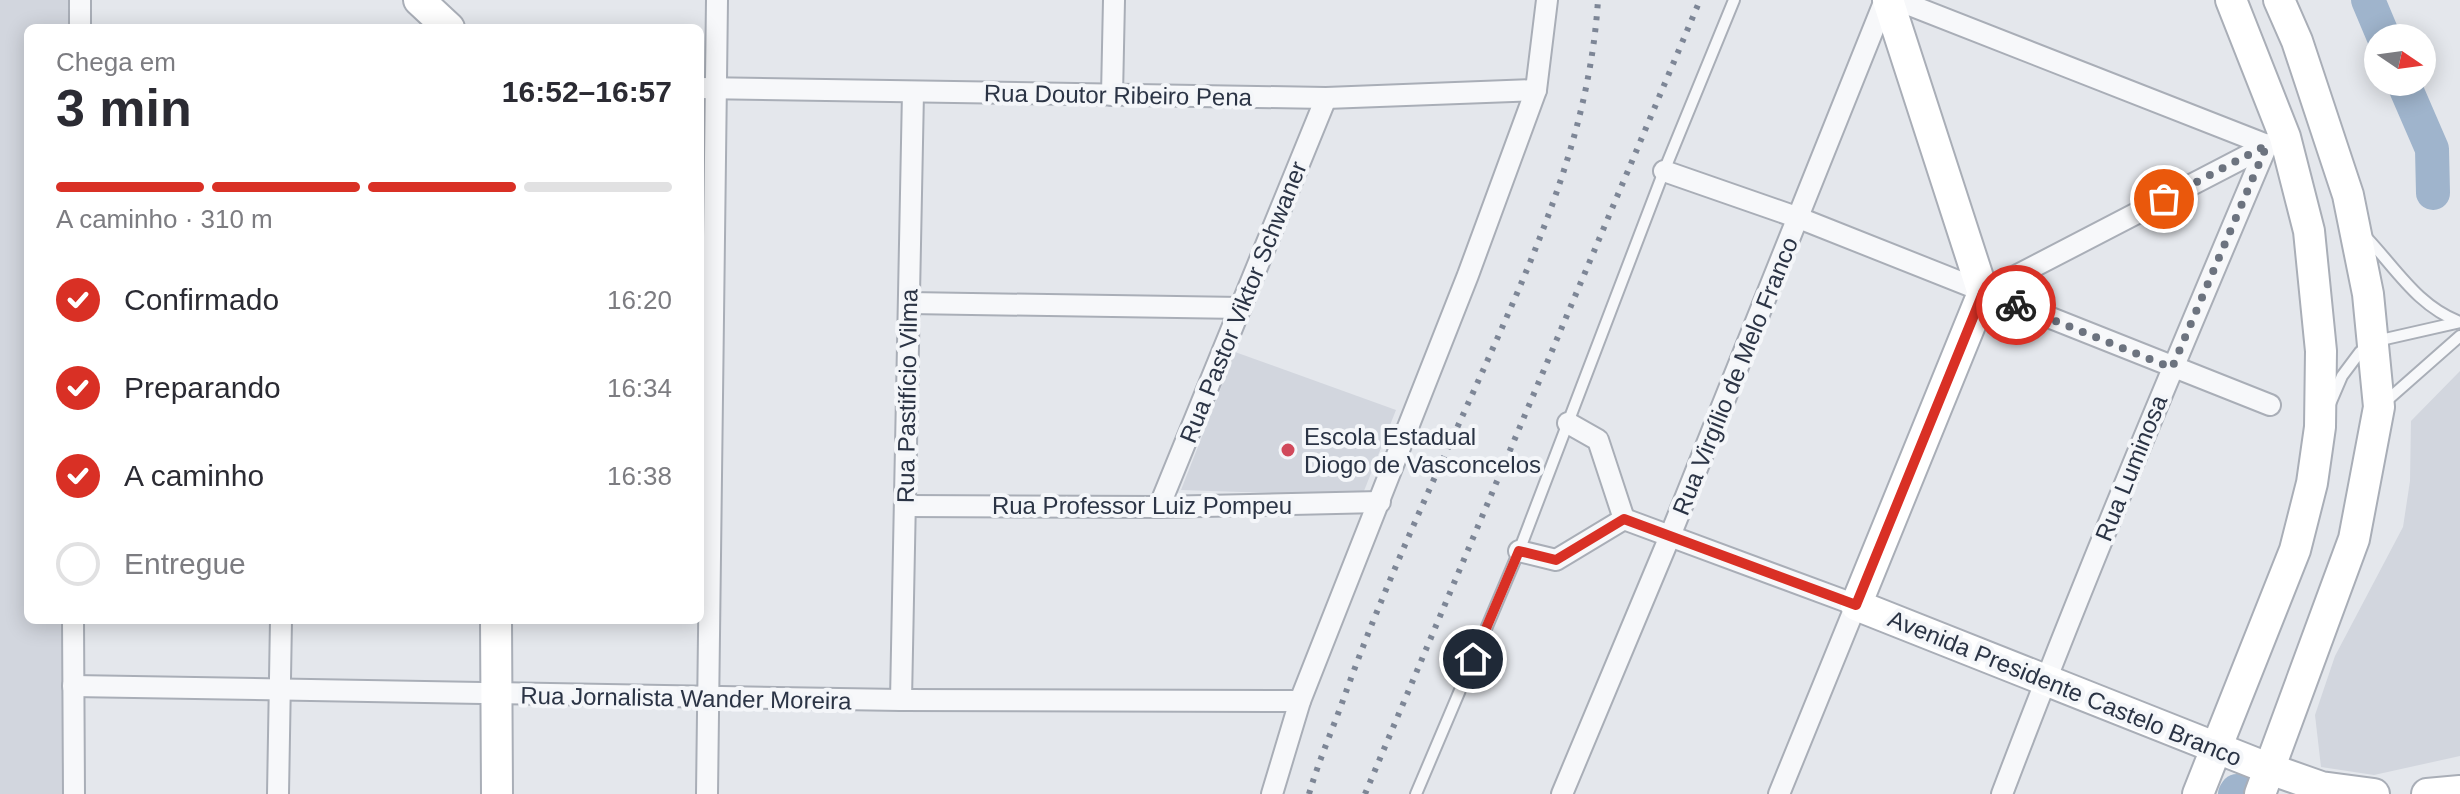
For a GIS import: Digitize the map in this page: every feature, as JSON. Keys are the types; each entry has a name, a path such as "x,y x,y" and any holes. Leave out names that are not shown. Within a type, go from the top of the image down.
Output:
{"main road":[{"path":"419,0 445,24"},
{"path":"1856,605 1983,293 1887,0"},
{"path":"2198,794 2295,550 2312,483 2320,427 2321,351 2309,231 2276,141 2231,0"},
{"path":"2265,781 2354,539 2379,407 2368,294 2348,195 2279,0"},
{"path":"2276,141 2298,98 2302,58"},
{"path":"2276,141 2315,155 2328,166 2348,195"},
{"name":"Avenida Presidente Castelo Branco","path":"1856,605 2217,748 2265,781 2374,794"},
{"path":"496,624 497,794"},
{"path":"2427,794 2460,791"}],"street":[{"path":"80,0 80,24"},
{"path":"707,794 708,89 717,0"},
{"path":"1112,95 1114,0"},
{"path":"1272,794 1300,701 1380,502 1536,90 1547,0"},
{"name":"Rua Virgílio de Melo Franco","path":"1562,794 1887,0"},
{"path":"1897,0 2276,141"},
{"name":"Rua Doutor Ribeiro Pena","path":"708,89 1326,98 1536,90"},
{"name":"Rua Pastifício Vilma","path":"901,700 913,92"},
{"name":"Rua Pastor Viktor Schwaner","path":"1159,507 1326,98"},
{"path":"1983,293 2276,141"},
{"name":"Rua Luminosa","path":"2002,794 2172,368 2276,141"},
{"path":"1664,171 1799,218 2270,405"},
{"path":"909,303 1241,308"},
{"path":"1519,551 1556,560 1624,519 1598,440 1568,423"},
{"name":"Rua Professor Luiz Pompeu","path":"905,506 1159,507 1380,502"},
{"name":"Avenida Presidente Castelo Branco","path":"1624,519 1856,605"},
{"path":"1779,794 1856,605"},
{"path":"73,624 74,794"},
{"path":"278,794 281,624"},
{"name":"Rua Jornalista Wander Moreira","path":"73,686 280,692 901,700 1300,701"}],"lane":[{"path":"1416,794 1519,551 1664,171 1734,0"},
{"path":"2355,225 2407,286 2443,315 2460,322"},
{"path":"2320,427 2342,376 2372,342 2460,322"},
{"path":"2379,407 2460,336"}],"shaded area":[{"path":"0,0 70,0 69,24 24,24 24,624 66,624 64,794 0,794"},
{"name":"Escola Estadual Diogo de Vasconcelos","path":"1235,352 1396,410 1362,496 1181,490"},
{"path":"2460,371 2460,756 2374,775 2321,767 2315,715 2335,656 2403,527 2410,481 2411,421"}],"waterway":[{"path":"2368,0 2378,24"},
{"path":"2409,96 2432,149 2433,193"}],"railway":[{"path":"1309,794 1358,659 1394,572 1544,227 1560,183 1585,93 1598,0"},
{"path":"1365,794 1700,0"}],"way so far":[{"path":"2016,305 2172,368 2267,145 2164,199"}],"place":[{"name":"Escola Estadual Diogo de Vasconcelos","path":"1288,450"}],"route":[{"path":"1473,659 1519,551 1556,560 1624,519 1856,605 1983,293 2016,305"}]}
